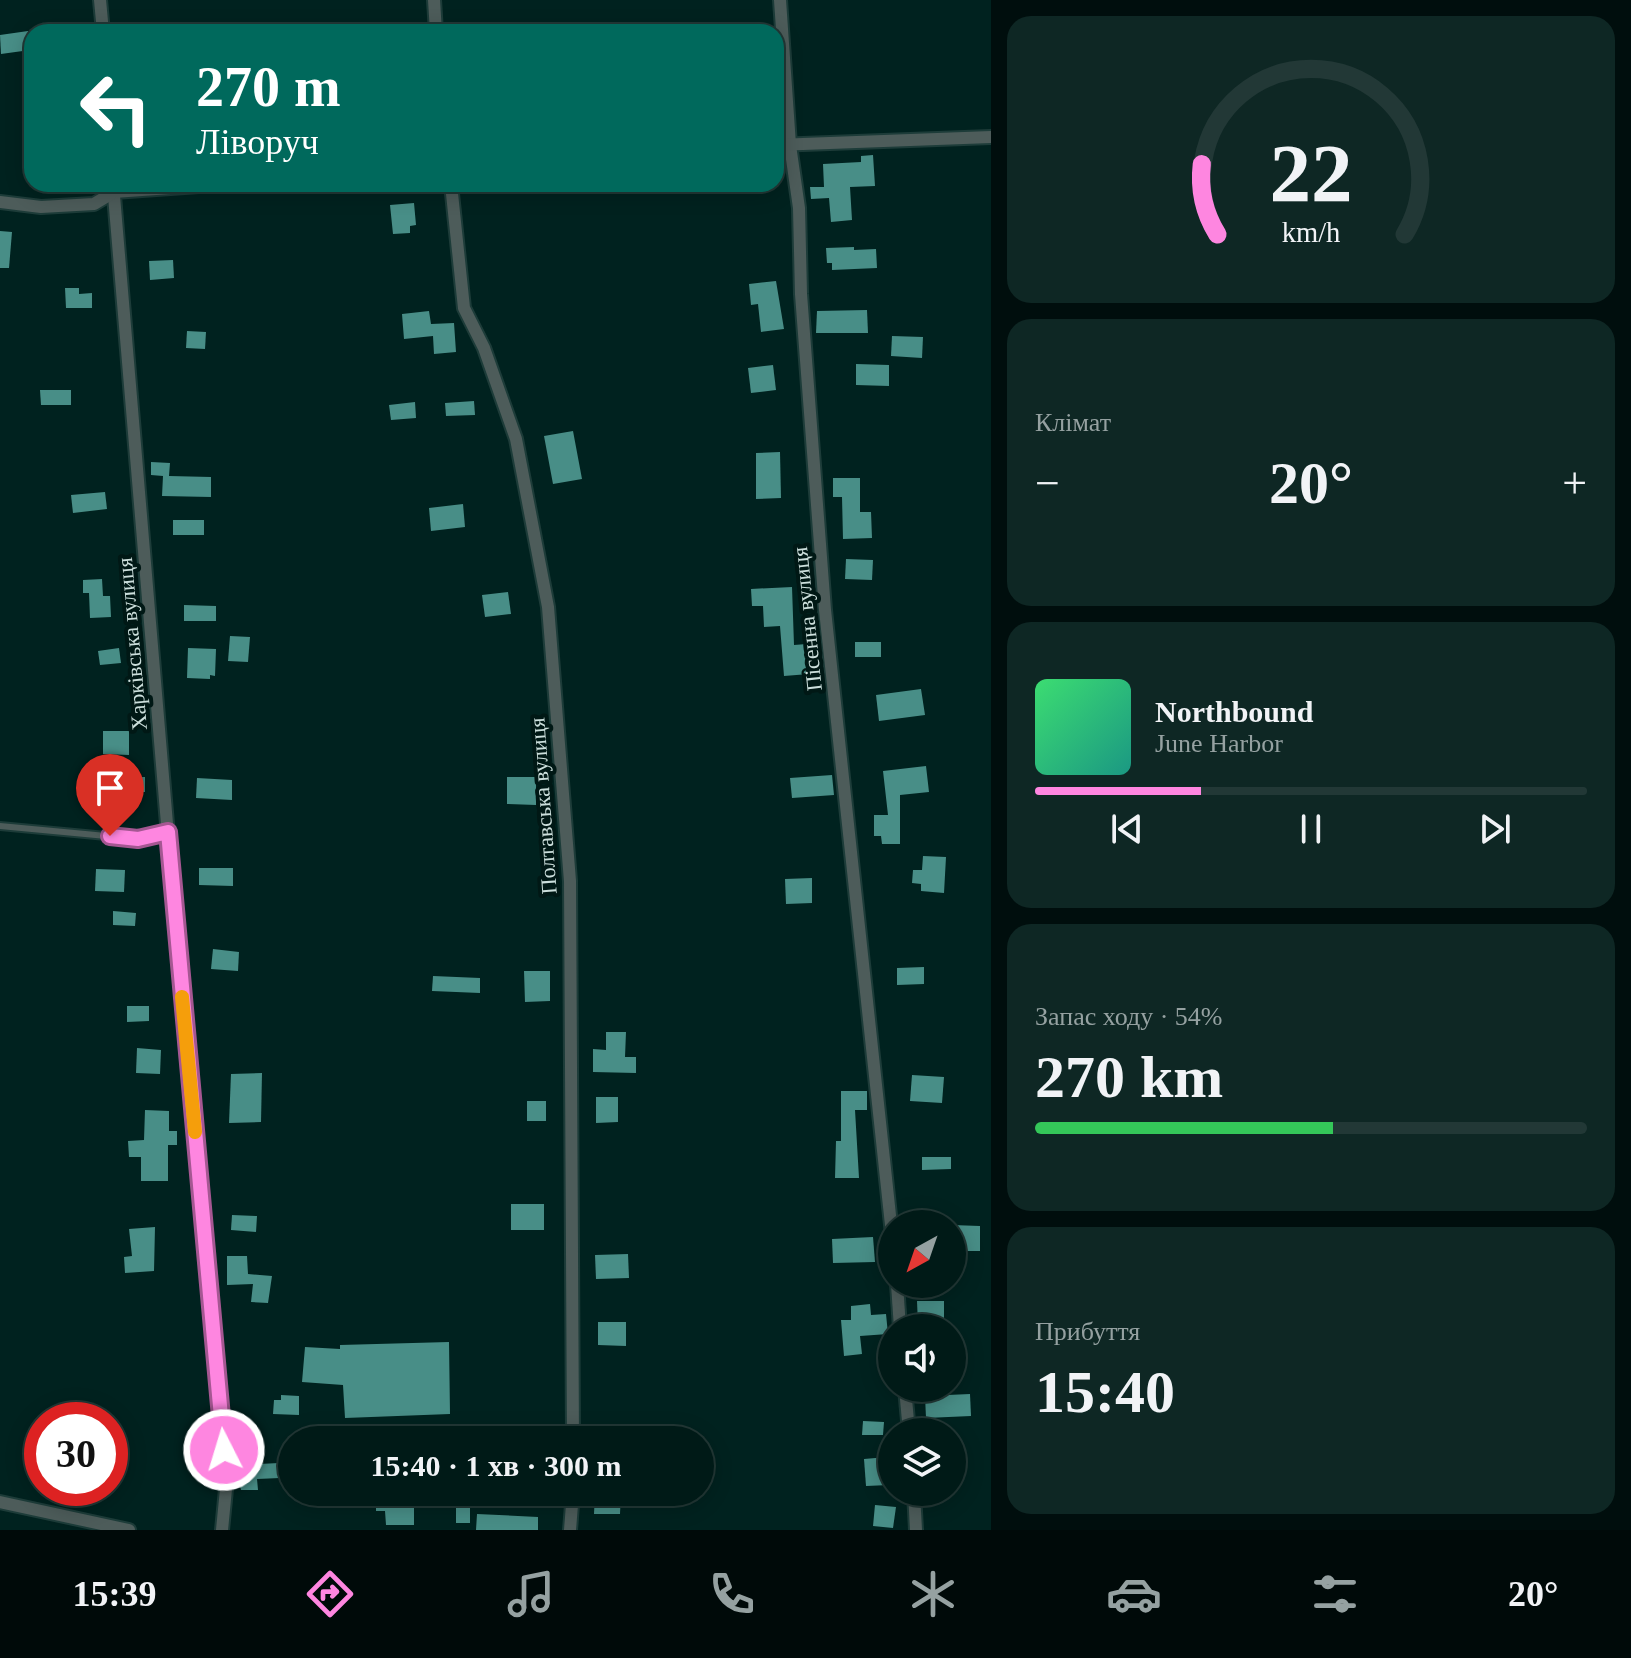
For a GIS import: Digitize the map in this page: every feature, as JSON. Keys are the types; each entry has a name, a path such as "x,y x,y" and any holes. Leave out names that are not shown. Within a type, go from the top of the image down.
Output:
{"street":[{"path":"100,0 102,24"},
{"path":"434,0 436,24"},
{"name":"Пісенна вулиця","path":"780,0 782,24"},
{"name":"Пісенна вулиця","path":"784,58 790,145 799,208 801,294 825,610 889,1210"},
{"path":"784,145 991,137"},
{"path":"0,202 41,207 94,204 109,192"},
{"name":"Харківська вулиця","path":"114,192 227,1479 222,1530"},
{"name":"Полтавська вулиця","path":"452,192 464,308 484,348 516,439 548,607 570,881 573,1426"},
{"path":"0,1502 129,1530"},
{"path":"570,1530 572,1506"},
{"path":"915,1506 916,1530"}],"lane":[{"path":"0,826 138,839 168,832"}],"building":[{"path":"24,32 24,51 1,54 0,35"},
{"path":"873,155 875,186 850,187 852,220 831,222 829,198 811,199 810,187 824,187 823,164 861,162 861,156"},
{"path":"414,203 416,225 410,226 410,233 393,234 390,205"},
{"path":"0,231 12,232 9,268 0,268"},
{"path":"854,247 854,250 876,249 877,268 832,270 832,263 827,263 826,248"},
{"path":"173,260 174,278 150,280 149,261"},
{"path":"776,281 784,329 761,332 758,304 751,305 749,284"},
{"path":"65,288 79,288 79,294 92,293 92,308 66,308"},
{"path":"867,310 868,333 816,333 817,311"},
{"path":"429,311 431,324 454,323 456,352 434,354 433,336 404,339 402,314"},
{"path":"187,331 206,332 205,349 186,348"},
{"path":"892,336 923,337 922,358 891,356"},
{"path":"856,364 889,365 889,386 856,385"},
{"path":"773,365 776,390 751,393 748,368"},
{"path":"40,390 71,390 71,405 41,405"},
{"path":"474,401 475,415 446,416 445,403"},
{"path":"415,402 416,418 391,420 389,405"},
{"path":"573,431 582,479 553,484 544,436"},
{"path":"780,452 781,498 756,499 756,453"},
{"path":"151,462 170,463 169,476 211,477 211,497 162,496 163,476 151,475"},
{"path":"833,478 860,478 860,512 871,512 872,538 843,539 842,497 833,497"},
{"path":"105,492 107,509 73,513 71,495"},
{"path":"463,504 465,527 431,531 429,508"},
{"path":"173,520 204,520 204,535 173,535"},
{"path":"846,559 873,560 872,580 845,579"},
{"path":"102,579 103,596 110,596 111,617 90,618 89,593 83,593 83,580"},
{"path":"792,587 794,645 807,644 809,674 784,676 780,626 764,627 763,606 752,606 751,589"},
{"path":"508,592 511,614 485,617 482,595"},
{"path":"184,605 216,606 216,621 184,621"},
{"path":"230,636 250,637 248,662 228,661"},
{"path":"855,642 881,642 881,657 855,657"},
{"path":"119,648 121,663 100,665 98,651"},
{"path":"188,648 216,649 215,676 210,675 210,679 187,678"},
{"path":"921,689 925,715 879,721 876,695"},
{"path":"103,731 129,731 129,755 103,754"},
{"path":"926,766 929,792 900,795 900,844 882,844 881,836 874,836 874,815 888,815 883,771"},
{"path":"832,775 834,795 792,798 790,778"},
{"path":"145,777 145,792 109,793 109,778"},
{"path":"507,777 536,777 536,805 507,804"},
{"path":"197,778 232,780 232,800 196,798"},
{"path":"923,856 946,857 944,893 921,891 921,884 912,883 913,870 922,870"},
{"path":"199,868 233,868 233,886 199,885"},
{"path":"96,869 125,870 124,892 95,891"},
{"path":"812,878 812,903 786,904 785,879"},
{"path":"113,911 136,913 135,926 113,925"},
{"path":"213,949 239,952 238,971 211,969"},
{"path":"924,967 924,984 897,985 897,968"},
{"path":"524,971 550,971 550,1001 525,1002"},
{"path":"433,976 480,978 480,993 432,991"},
{"path":"127,1006 149,1006 149,1021 127,1022"},
{"path":"606,1032 626,1032 625,1057 636,1057 636,1073 593,1072 593,1049 606,1050"},
{"path":"137,1048 161,1050 160,1074 136,1073"},
{"path":"262,1073 261,1122 229,1123 231,1074"},
{"path":"912,1075 944,1077 942,1103 910,1101"},
{"path":"841,1091 867,1091 867,1110 855,1110 859,1178 835,1178 836,1141 841,1141"},
{"path":"596,1097 618,1097 618,1122 596,1123"},
{"path":"527,1101 546,1101 546,1121 527,1121"},
{"path":"145,1110 169,1111 169,1131 177,1131 177,1145 168,1145 168,1181 141,1181 141,1157 129,1157 128,1141 144,1140"},
{"path":"922,1157 951,1157 951,1169 922,1170"},
{"path":"511,1204 544,1204 544,1230 511,1230"},
{"path":"232,1215 257,1216 256,1232 231,1230"},
{"path":"966,1226 980,1226 980,1251 966,1251"},
{"path":"155,1227 154,1271 125,1273 124,1257 132,1256 129,1229"},
{"path":"873,1237 875,1262 833,1263 832,1239"},
{"path":"628,1254 629,1278 596,1279 595,1255"},
{"path":"227,1256 247,1256 248,1274 272,1276 268,1303 251,1302 253,1284 227,1285"},
{"path":"917,1301 944,1301 944,1314 918,1314"},
{"path":"870,1304 871,1315 878,1315 878,1335 860,1336 862,1354 844,1356 841,1320 851,1320 851,1306"},
{"path":"598,1322 626,1322 626,1346 598,1345"},
{"path":"449,1342 450,1414 345,1418 343,1385 302,1382 305,1347 340,1349 340,1345"},
{"path":"966,1394 970,1394 971,1416 926,1418 925,1402 966,1402"},
{"path":"281,1395 299,1396 299,1415 273,1414 274,1400 281,1400"},
{"path":"863,1421 878,1422 878,1435 862,1435"},
{"path":"878,1458 878,1485 866,1486 864,1459"},
{"path":"278,1463 278,1478 257,1479 258,1490 241,1490 235,1465"},
{"path":"875,1505 896,1507 893,1528 873,1526"},
{"path":"376,1506 414,1506 414,1525 386,1525 385,1511 376,1511"},
{"path":"456,1506 470,1506 470,1523 456,1523"},
{"path":"594,1506 620,1506 620,1514 594,1514"},
{"path":"477,1514 538,1517 538,1530 476,1530"}],"slow traffic":[{"path":"182,997 195,1132"}],"route":[{"path":"110,836 138,839 168,832 224,1450"}]}
